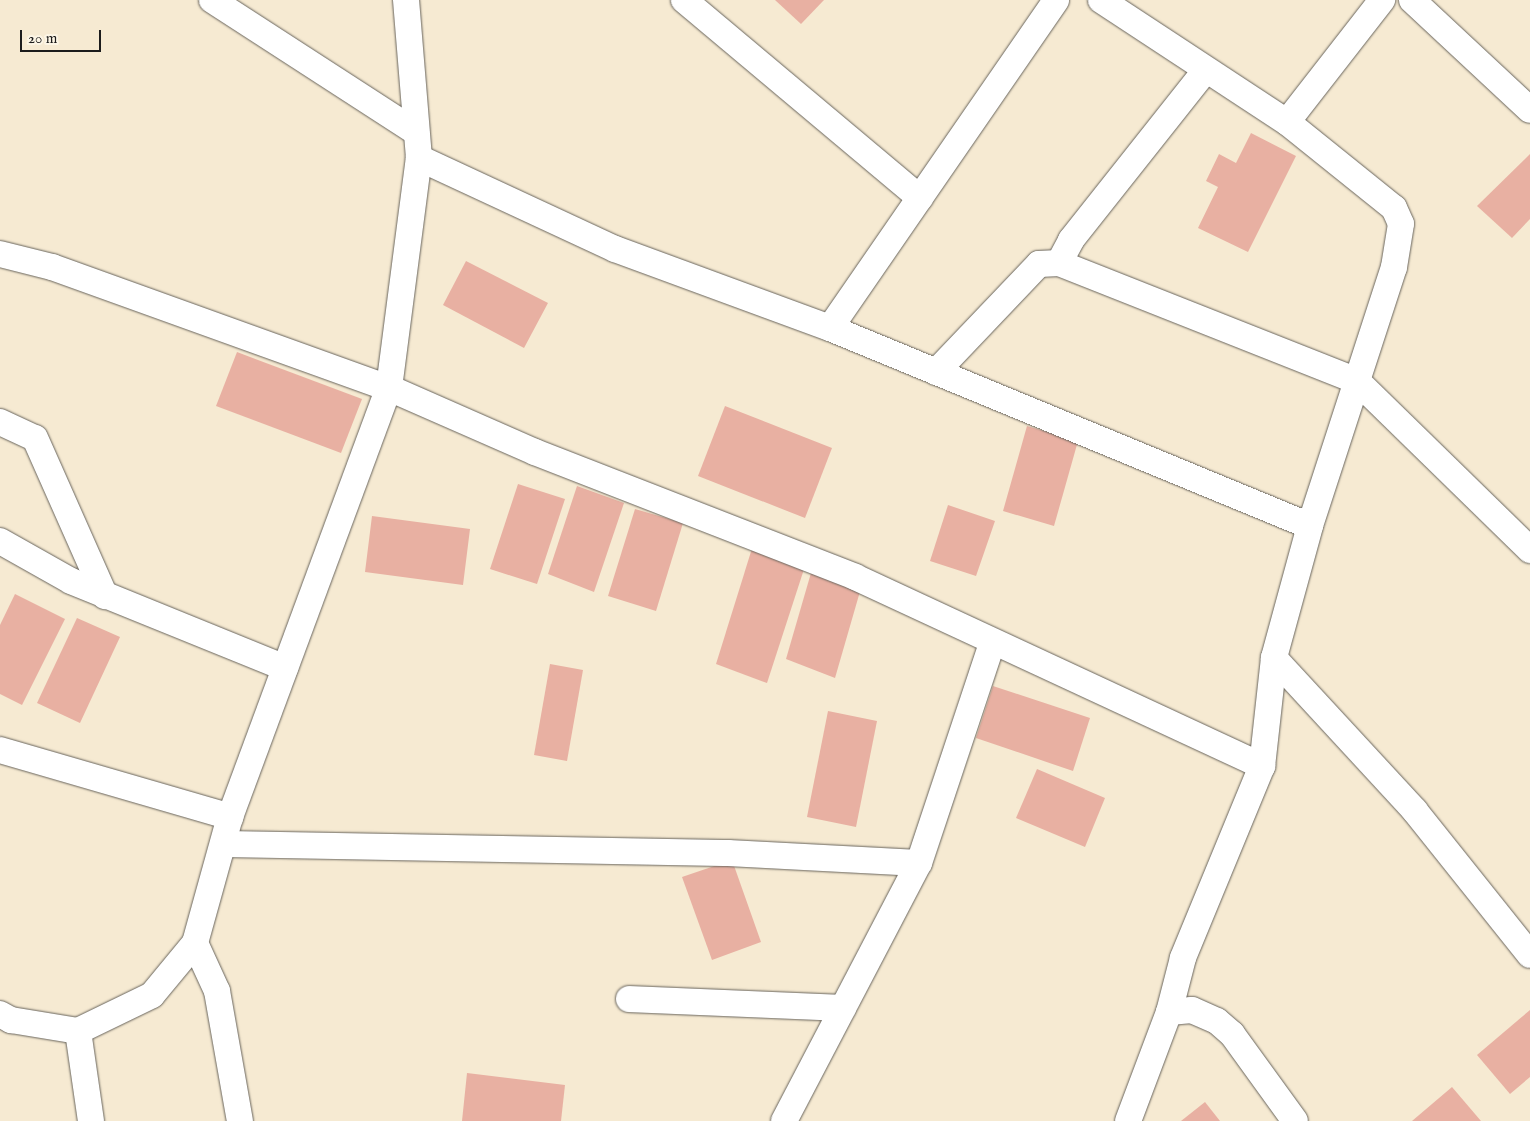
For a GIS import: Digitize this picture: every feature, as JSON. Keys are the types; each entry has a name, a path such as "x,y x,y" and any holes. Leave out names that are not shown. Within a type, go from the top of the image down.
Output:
{"street":[{"path":"212,0 416,132"},
{"path":"0,1014 11,1020 78,1031 152,995 194,943 225,844 230,817 389,388 419,158 406,0"},
{"path":"684,0 920,198"},
{"path":"830,328 1056,0"},
{"path":"1101,0 1205,71 1287,122 1394,208 1401,224 1394,267 1310,526 1274,658 1262,766 1183,958 1170,1012 1128,1121"},
{"path":"1287,122 1382,0"},
{"path":"1412,0 1530,110"},
{"path":"1059,263 1071,240 1205,71"},
{"path":"419,158 616,249 830,328 1310,526"},
{"path":"0,254 52,267 389,388 536,452 856,577 992,644 1262,766"},
{"path":"936,372 1039,264 1059,263 1357,381 1530,550"},
{"path":"0,422 35,438 105,596"},
{"path":"0,541 105,596 285,668"},
{"path":"784,1121 919,863 992,644"},
{"path":"1274,658 1415,811 1530,955"},
{"path":"0,750 230,817"},
{"path":"225,844 728,853 919,863"},
{"path":"194,943 218,991 240,1121"},
{"path":"629,1000 843,1008"},
{"path":"1170,1012 1192,1010 1217,1021 1232,1034 1295,1121"},
{"path":"78,1031 91,1121"}],"building":[{"path":"775,0 824,0 801,24"},
{"path":"1251,133 1296,156 1248,252 1198,228 1218,187 1206,181 1219,154 1236,163"},
{"path":"1530,154 1530,219 1512,238 1477,206"},
{"path":"466,261 548,303 524,348 443,305"},
{"path":"237,352 362,399 341,453 216,406"},
{"path":"725,406 832,448 805,518 698,476"},
{"path":"1027,426 1078,441 1054,526 1003,511"},
{"path":"518,484 565,499 537,584 490,569"},
{"path":"577,486 624,503 594,592 548,574"},
{"path":"948,505 995,521 976,576 930,561"},
{"path":"635,509 683,523 656,611 608,596"},
{"path":"372,516 470,529 463,585 365,572"},
{"path":"754,542 806,563 767,683 716,664"},
{"path":"813,566 861,588 835,678 786,659"},
{"path":"15,594 65,619 22,705 0,694 0,625"},
{"path":"77,618 120,637 80,723 37,703"},
{"path":"550,664 583,670 567,761 534,755"},
{"path":"993,686 1090,718 1073,771 976,738"},
{"path":"828,711 877,721 856,827 807,817"},
{"path":"1037,769 1105,798 1085,847 1016,818"},
{"path":"732,860 761,942 712,960 682,877"},
{"path":"1530,1010 1530,1077 1510,1094 1477,1055"},
{"path":"467,1073 565,1085 561,1121 462,1121"},
{"path":"1452,1087 1481,1121 1412,1121"},
{"path":"1205,1102 1220,1121 1181,1121"}]}
